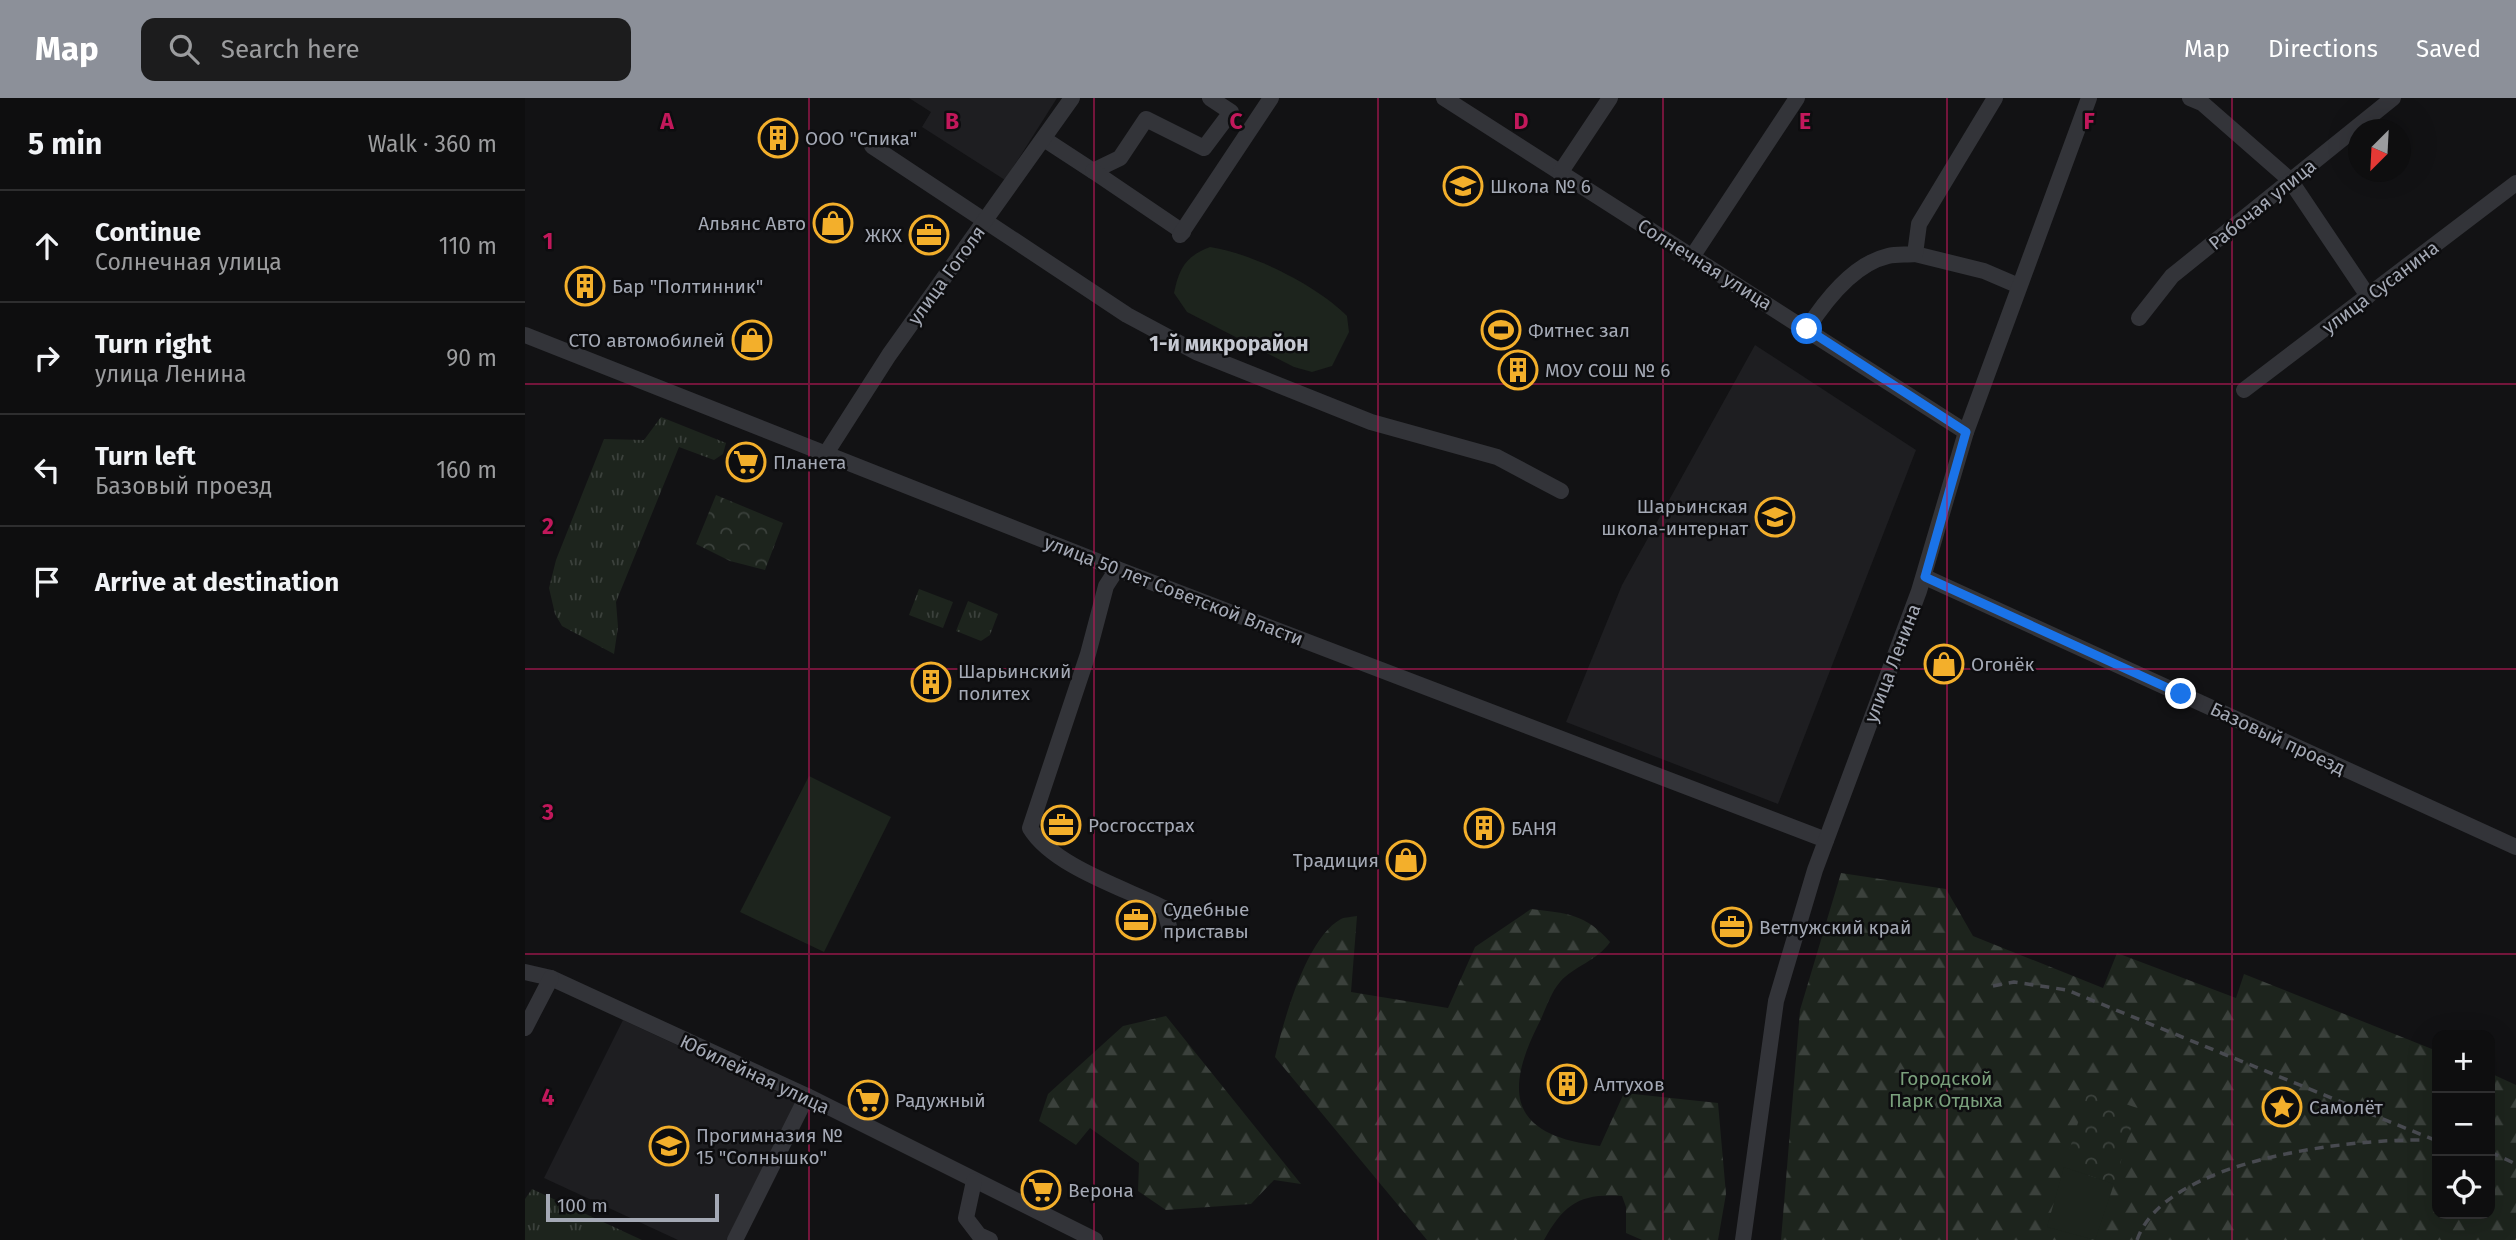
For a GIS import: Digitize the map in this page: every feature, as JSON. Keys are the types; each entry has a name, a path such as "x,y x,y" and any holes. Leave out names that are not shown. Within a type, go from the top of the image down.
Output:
{"street":[{"name":"улица Гоголя","path":"825,455 889,355 1072,98"},
{"path":"1093,171 1120,158 1146,119 1204,148 1231,112 1210,98"},
{"path":"1044,139 1181,233 1271,98"},
{"name":"Солнечная улица","path":"1444,98 1966,432"},
{"path":"1560,173 1611,98"},
{"path":"1692,257 1797,98"},
{"path":"1915,254 1919,225 1995,98"},
{"name":"улица Ленина","path":"1743,1240 1776,1001 1826,840 1925,577 1966,432 2089,98"},
{"name":"Рабочая улица","path":"2139,318 2172,276 2393,98"},
{"path":"2199,100 2290,180 2368,296"},
{"path":"872,146 986,219 1127,315 1196,352 1371,422 1497,457 1562,491"},
{"name":"улица Сусанина","path":"2244,390 2516,183"},
{"path":"1807,329 1835,292 1865,266 1887,256 1915,254 1984,271 2019,286"},
{"name":"улица 50 лет Советской Власти","path":"525,335 1117,569 1826,840"},
{"path":"1117,569 1106,586 1088,654 1030,828 1038,841 1058,856 1164,908 1170,930"},
{"name":"Базовый проезд","path":"1925,577 2516,847"},
{"name":"Юбилейная улица","path":"525,972 551,978 807,1096 1095,1240"},
{"path":"525,1028 551,978"},
{"path":"735,1240 807,1096"},
{"path":"974,1181 965,1218 979,1235 990,1240"}],"shaded area":[{"path":"909,98 1057,98 1005,180 922,127 931,112"},
{"name":"Шарьинская школа-интернат","path":"1755,345 1916,450 1778,804 1566,722 1622,585"},
{"name":"Прогимназия № 15 \"Солнышко\"","path":"623,1020 795,1100 793,1113 730,1240 678,1240 544,1178"}],"green space":[{"path":"1210,247 1245,256 1283,272 1319,293 1347,316 1349,332 1332,366 1312,372 1294,367 1187,312 1174,293 1178,277 1189,259"},
{"path":"661,417 726,443 723,454 714,460 679,447 616,602 618,627 614,654 562,626 555,614 549,588 556,560 604,439 644,440"},
{"path":"716,495 783,523 765,570 730,561 696,544"},
{"path":"919,589 953,602 943,628 909,615"},
{"path":"968,601 998,614 990,635 981,641 956,631"},
{"path":"809,776 891,817 824,952 740,912"},
{"name":"Городской Парк Отдыха","path":"1841,873 1946,889 1973,936 2103,988 2117,953 2236,998 2244,974 2432,1049 2432,1219 2495,1219 2495,1075 2516,1085 2516,1240 1781,1240 1800,1010"},
{"path":"1531,909 1575,916 1584,920 1610,942 1599,954 1566,976 1550,997 1520,1074 1519,1093 1524,1110 1534,1123 1550,1133 1572,1141 1600,1146 1624,1093 1718,1103 1726,1194 1718,1240 1642,1240 1626,1233 1626,1207 1622,1196 1607,1196 1584,1199 1566,1209 1544,1240 1427,1240 1275,1057 1284,1022 1307,961 1328,929 1341,919 1357,916 1351,992 1448,1008 1475,947"},
{"path":"1166,1016 1301,1184 1274,1180 1251,1204 1166,1210 1138,1191 1139,1163 1090,1128 1076,1145 1039,1121 1048,1094 1123,1026"},
{"path":"2088,1091 2137,1108 2114,1184 2064,1167"},
{"path":"2064,1167 2114,1184 2095,1240 2047,1227"},
{"path":"532,1189 642,1240 525,1240 525,1199"}],"railway":[{"path":"1993,986 2014,982 2067,990 2432,1139"},
{"path":"2137,1240 2154,1212 2183,1190 2220,1173 2263,1159 2307,1150 2351,1144 2423,1140"},
{"path":"2495,1154 2516,1164"}],"place":[{"name":"ООО \"Спика\"","path":"778,138"},
{"name":"Школа № 6","path":"1463,186"},
{"name":"Альянс Авто","path":"833,223"},
{"name":"ЖКХ","path":"929,235"},
{"name":"Бар \"Полтинник\"","path":"585,286"},
{"name":"Фитнес зал","path":"1501,330"},
{"name":"СТО автомобилей","path":"752,340"},
{"name":"МОУ СОШ № 6","path":"1518,370"},
{"name":"Планета","path":"746,462"},
{"name":"Шарьинская школа-интернат","path":"1775,517"},
{"name":"Огонёк","path":"1944,664"},
{"name":"Шарьинский политех","path":"931,682"},
{"name":"Росгосстрах","path":"1061,825"},
{"name":"БАНЯ","path":"1484,828"},
{"name":"Традиция","path":"1406,860"},
{"name":"Судебные приставы","path":"1136,920"},
{"name":"Ветлужский край","path":"1732,927"},
{"name":"Алтухов","path":"1567,1084"},
{"name":"Радужный","path":"868,1100"},
{"name":"Самолёт","path":"2282,1107"},
{"name":"Прогимназия № 15 \"Солнышко\"","path":"669,1146"},
{"name":"Верона","path":"1041,1190"}],"district":[{"name":"1-й микрорайон","path":"1229,344"}],"route":[{"path":"1807,329 1966,432 1925,577 2181,694"}]}
